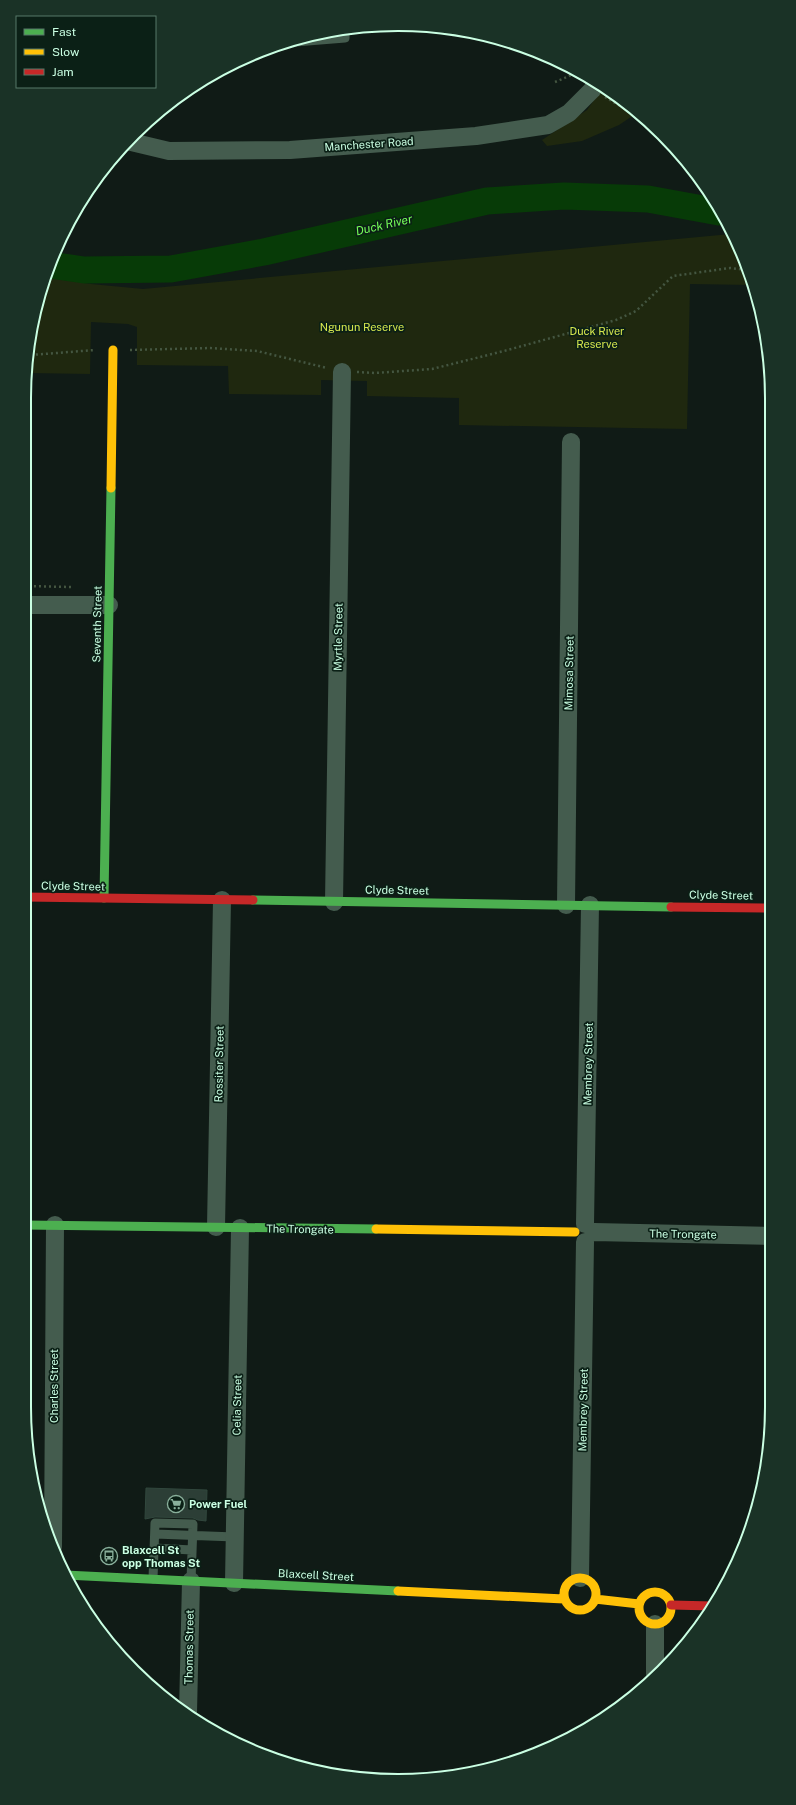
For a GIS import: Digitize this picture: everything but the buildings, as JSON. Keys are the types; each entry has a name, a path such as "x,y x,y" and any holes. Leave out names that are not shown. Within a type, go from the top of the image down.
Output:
{"street":[{"name":"Manchester Road","path":"134,142 169,151 290,150 476,136 548,125 568,113 594,87"},
{"name":"Seventh Street","path":"104,898 114,350"},
{"name":"Myrtle Street","path":"334,902 342,372"},
{"name":"Mimosa Street","path":"566,905 571,442"},
{"path":"31,605 109,605"},
{"name":"Clyde Street","path":"31,897 765,908"},
{"name":"Rossiter Street","path":"216,1228 222,900"},
{"name":"Membrey Street","path":"580,1578 590,905"},
{"name":"The Trongate","path":"31,1224 765,1236"},
{"name":"Charles Street","path":"53,1533 56,1225"},
{"name":"Celia Street","path":"234,1583 240,1228"},
{"name":"Blaxcell Street","path":"72,1575 564,1599"},
{"path":"580,1578 585,1579 593,1585 595,1589 595,1599 590,1607 580,1611 570,1607 564,1599 567,1585 575,1579 580,1578"},
{"name":"Thomas Street","path":"188,1708 191,1581"},
{"path":"655,1592 665,1595 671,1604 670,1614 668,1618 660,1624 655,1624 642,1618 639,1604 645,1595 655,1592"},
{"path":"595,1599 639,1604"},
{"path":"671,1604 706,1606"},
{"path":"655,1624 655,1670"}],"lane":[{"path":"315,41 345,38 345,35"},
{"path":"153,1579 155,1523 193,1524 191,1581"},
{"path":"155,1534 235,1537"},
{"path":"154,1548 192,1550"}],"path":[{"path":"555,82 572,75"},
{"path":"34,355 71,351 210,348 257,351 342,372 375,373 432,369 616,320 636,311 672,276 730,268 742,269"}],"green space":[{"path":"600,92 632,116 619,125 582,141 547,146 542,140 587,110"},
{"name":"Duck River Reserve","path":"726,234 747,285 690,284 687,429 459,425 459,398 367,396 367,381 321,380 321,395 229,394 228,366 137,365 137,327 128,324 91,322 90,374 32,373 38,326 51,278 143,289"}],"waterway":[{"name":"Duck River","path":"56,266 84,270 171,269 264,252 487,201 564,196 648,199 714,211"}],"traffic: fast":[{"path":"104,898 111,488"},
{"path":"253,900 671,907"},
{"path":"31,1225 376,1229"},
{"path":"72,1575 398,1591"}],"traffic: slow":[{"path":"111,488 113,350"},
{"path":"376,1229 575,1232"},
{"path":"577,1578 583,1578 593,1585 596,1594 595,1600 589,1607 583,1610 577,1610 567,1603 564,1597 564,1591 571,1581 577,1578"},
{"path":"398,1591 564,1599"},
{"path":"652,1592 658,1592 668,1599 671,1608 670,1614 664,1621 658,1624 652,1624 642,1617 639,1611 639,1605 646,1595 652,1592"},
{"path":"595,1599 639,1604"}],"traffic: jam":[{"path":"31,897 253,900"},
{"path":"671,907 765,908"},
{"path":"671,1605 706,1606"}],"place":[{"name":"Power Fuel","path":"176,1504"},
{"name":"Blaxcell St opp Thomas St","path":"109,1556"}],"park label":[{"name":"Ngunun Reserve","path":"362,327"}]}
